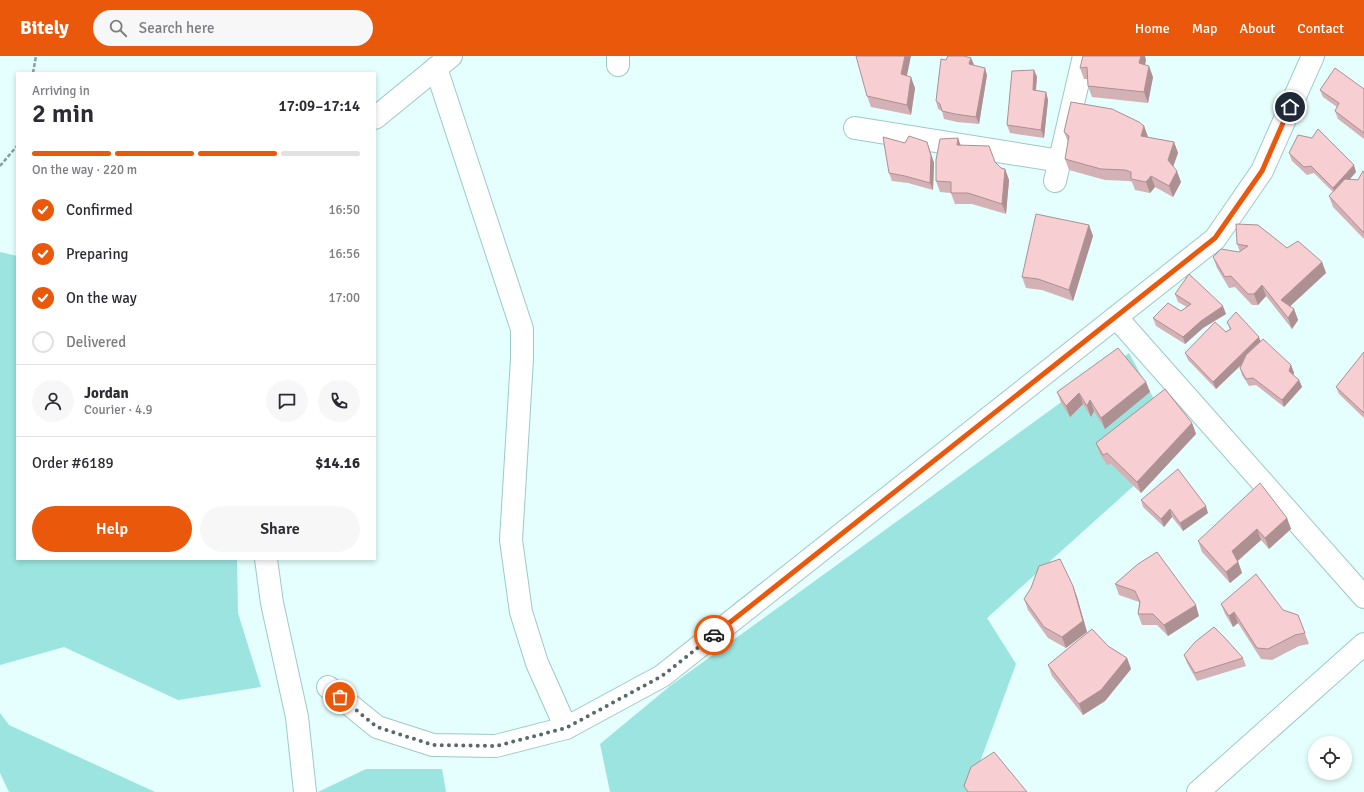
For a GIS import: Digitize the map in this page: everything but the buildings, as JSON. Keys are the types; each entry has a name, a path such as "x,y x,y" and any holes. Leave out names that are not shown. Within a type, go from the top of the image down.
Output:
{"street":[{"path":"855,128 1057,171 1084,56"},
{"path":"328,687 377,727 433,745 496,746 566,728 662,676 1215,238 1262,171 1313,56"},
{"path":"376,117 443,62 522,329 522,359 510,540 521,612 537,663 566,728"},
{"path":"1116,317 1364,597"},
{"path":"266,560 272,603 297,717 305,792"},
{"path":"1198,792 1364,644"}],"path":[{"path":"33,72 36,56"},
{"path":"0,166 16,147"}],"shaded area":[{"path":"0,252 16,256 16,560 237,560 238,613 261,687 178,700 64,647 0,665"},
{"path":"1129,353 1179,445 987,618 1016,664 969,792 610,792 600,744 670,686"},
{"path":"0,713 9,725 155,792 9,792 0,773"},
{"path":"366,769 442,769 446,792 318,792"}],"way so far":[{"path":"340,697 377,727 433,745 496,746 566,728 662,676 714,635"}],"route":[{"path":"714,635 1215,238 1262,171 1290,107"}]}
